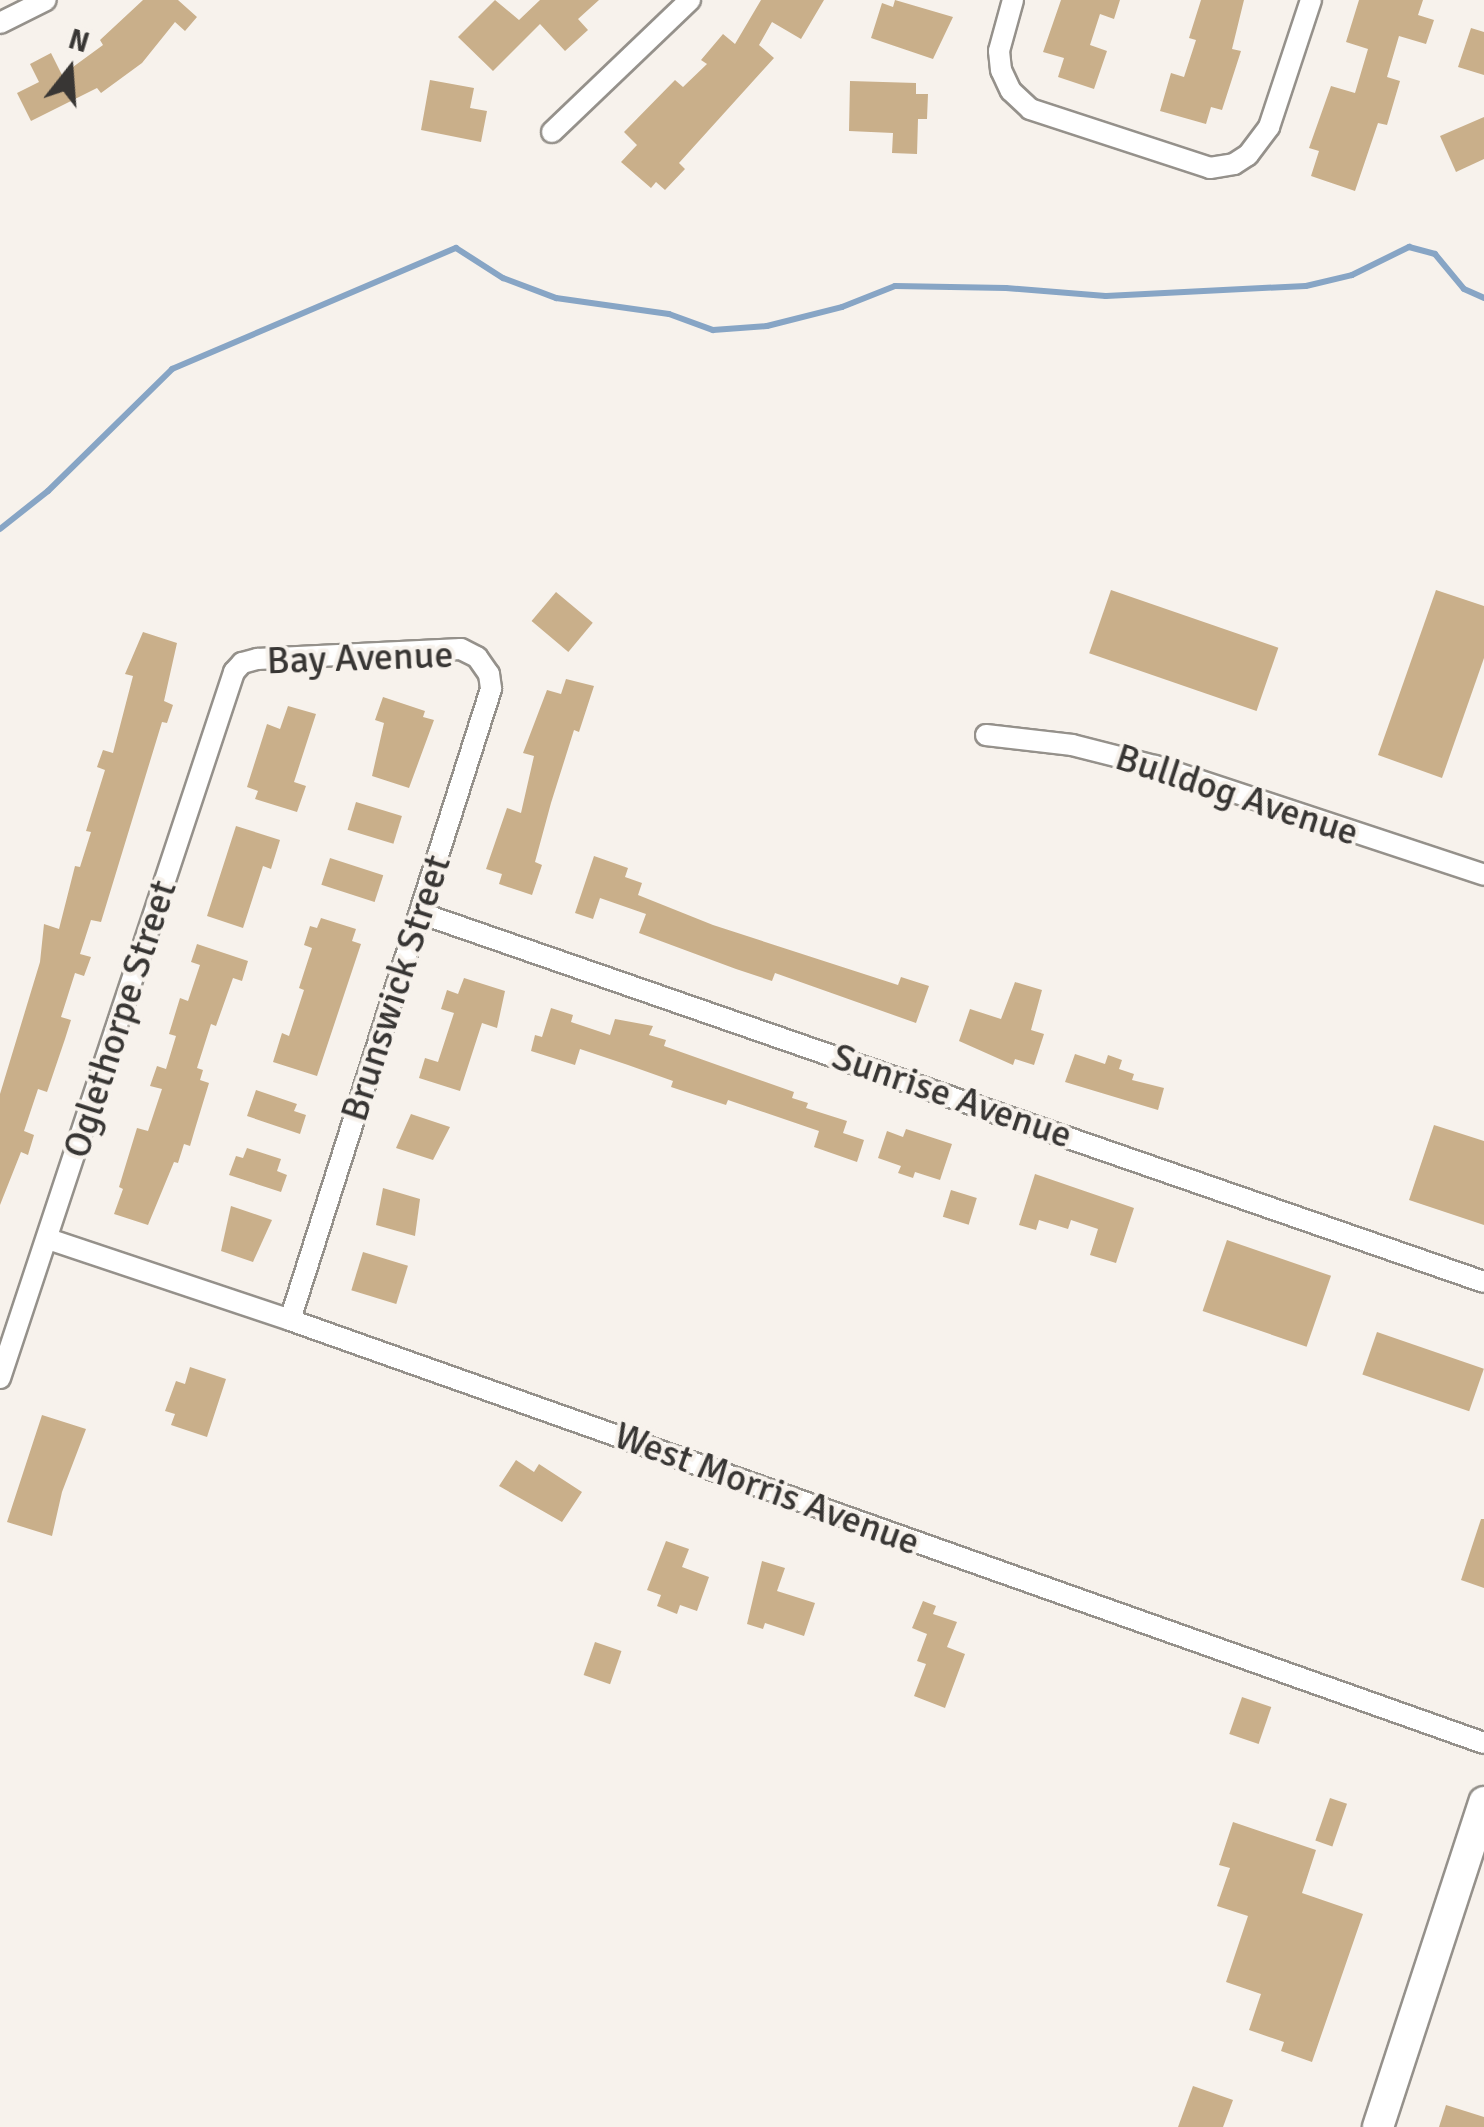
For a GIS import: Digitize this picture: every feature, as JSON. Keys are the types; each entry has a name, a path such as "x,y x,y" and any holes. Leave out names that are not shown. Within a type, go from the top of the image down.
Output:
{"main road":[{"path":"1378,2127 1484,1802"}],"street":[{"path":"0,23 46,0"},
{"path":"552,132 690,0"},
{"path":"1013,0 999,51 1001,70 1011,91 1030,109 1210,168 1234,164 1248,155 1269,128 1311,0"},
{"name":"Bay Avenue","path":"242,663 272,657 461,649 477,657"},
{"name":"Brunswick Street","path":"290,1320 490,690 489,674 477,657"},
{"name":"Oglethorpe Street","path":"0,1378 229,686 242,663"},
{"name":"Bulldog Avenue","path":"986,735 1072,745 1155,766 1484,876"},
{"name":"Sunrise Avenue","path":"420,912 1484,1282"},
{"name":"West Morris Avenue","path":"48,1239 290,1320 1484,1743"}],"building":[{"path":"143,0 178,0 197,17 185,31 175,22 142,63 101,93 97,88 31,121 17,93 39,82 30,64 51,53 62,75 103,45 100,40"},
{"path":"495,0 519,20 540,0 599,0 578,19 588,30 565,51 540,24 493,71 458,37"},
{"path":"761,0 824,0 801,39 772,22 759,45 774,58 679,163 685,169 665,190 656,182 651,188 621,162 637,145 624,132 675,80 683,87 707,64 701,60 723,34 735,44"},
{"path":"895,0 953,17 933,59 871,38 882,3 893,7"},
{"path":"1061,0 1120,0 1114,19 1100,14 1090,45 1107,51 1094,89 1058,77 1064,58 1043,52"},
{"path":"1201,0 1244,0 1232,49 1241,51 1222,110 1211,107 1206,124 1160,111 1171,73 1184,77 1196,40 1189,38"},
{"path":"1359,0 1423,0 1418,15 1434,20 1426,44 1399,36 1387,77 1400,81 1387,125 1378,123 1355,191 1311,176 1319,151 1309,148 1331,86 1355,93 1368,49 1346,42"},
{"path":"1471,28 1484,32 1484,75 1458,67"},
{"path":"430,80 474,88 470,108 487,111 481,142 421,130"},
{"path":"850,81 916,83 916,94 928,94 927,119 918,119 917,154 892,153 893,133 849,131"},
{"path":"1484,117 1484,159 1456,172 1440,136"},
{"path":"1111,590 1278,648 1257,711 1089,653"},
{"path":"1436,590 1484,606 1484,658 1442,778 1378,755"},
{"path":"556,592 593,623 568,652 532,621"},
{"path":"143,632 177,643 164,701 173,705 167,723 162,722 101,922 91,920 80,954 91,957 84,976 75,973 61,1017 71,1020 65,1039 47,1092 38,1089 24,1131 34,1135 28,1155 21,1152 0,1205 0,1094 40,962 44,924 59,929 75,866 80,867 91,832 86,831 105,770 97,767 103,750 113,753 133,676 125,674"},
{"path":"566,679 594,686 579,732 574,730 551,803 535,862 542,865 532,895 499,884 502,874 486,869 507,808 521,813 534,756 523,753 547,690 561,694"},
{"path":"383,697 425,711 423,717 434,720 409,788 372,776 384,723 375,720"},
{"path":"288,706 316,714 294,782 306,786 297,812 255,799 258,791 247,787 267,724 280,729"},
{"path":"356,802 402,816 393,844 348,830"},
{"path":"236,826 280,840 271,869 263,866 243,928 207,916"},
{"path":"594,856 628,868 625,877 642,883 638,895 713,925 898,985 901,977 929,986 916,1023 775,973 772,981 639,933 646,914 600,898 593,919 575,913"},
{"path":"330,858 383,875 375,902 321,885"},
{"path":"321,918 356,929 352,941 361,944 317,1076 273,1062 282,1033 289,1036 304,990 299,988 312,948 304,945 310,926 317,928"},
{"path":"197,944 248,961 242,981 233,978 216,1026 211,1024 197,1068 203,1070 200,1080 209,1083 190,1146 184,1144 178,1163 174,1162 148,1225 114,1214 137,1128 148,1131 162,1089 150,1086 157,1066 166,1069 176,1036 169,1034 180,998 188,1001 200,965 191,962"},
{"path":"464,978 505,991 497,1028 482,1023 460,1091 419,1078 425,1058 438,1062 454,1013 441,1009 447,990 458,994"},
{"path":"1015,982 1042,990 1031,1030 1044,1034 1034,1065 1015,1059 1013,1065 959,1041 970,1009 1001,1019"},
{"path":"551,1008 573,1015 571,1022 610,1035 615,1019 653,1026 649,1035 666,1040 664,1046 794,1092 792,1098 808,1103 806,1108 847,1121 843,1133 864,1140 857,1162 814,1147 819,1131 728,1100 726,1105 671,1087 673,1081 628,1065 580,1049 575,1065 531,1051 535,1035 542,1037"},
{"path":"1075,1054 1105,1064 1108,1055 1122,1060 1119,1069 1134,1074 1132,1080 1164,1088 1158,1110 1065,1082"},
{"path":"256,1090 297,1104 294,1111 306,1115 300,1134 247,1116"},
{"path":"411,1114 450,1127 433,1160 396,1148"},
{"path":"1434,1125 1484,1141 1484,1225 1409,1200"},
{"path":"906,1129 952,1144 940,1180 915,1172 913,1178 898,1173 901,1166 878,1158 887,1131 903,1137"},
{"path":"247,1148 281,1159 277,1171 287,1175 281,1192 229,1175 236,1156 243,1158"},
{"path":"1035,1174 1134,1208 1116,1263 1090,1255 1098,1229 1071,1220 1068,1229 1039,1220 1036,1230 1019,1225"},
{"path":"383,1188 420,1199 415,1236 376,1225"},
{"path":"951,1190 977,1198 969,1225 943,1217"},
{"path":"231,1206 272,1220 253,1262 221,1251"},
{"path":"1227,1240 1331,1276 1307,1347 1203,1311"},
{"path":"363,1252 408,1266 396,1304 351,1290"},
{"path":"1377,1332 1484,1369 1469,1411 1362,1375"},
{"path":"190,1367 226,1379 207,1437 171,1425 175,1414 165,1411 176,1381 185,1384"},
{"path":"42,1415 86,1429 62,1492 52,1536 7,1522"},
{"path":"516,1460 534,1472 539,1464 582,1492 562,1522 499,1486"},
{"path":"1484,1519 1484,1588 1461,1580"},
{"path":"666,1541 689,1549 682,1567 709,1577 697,1611 680,1605 677,1614 657,1606 661,1595 647,1590"},
{"path":"762,1561 785,1568 777,1591 815,1603 804,1636 765,1623 763,1629 747,1624"},
{"path":"923,1601 936,1606 933,1614 957,1622 947,1647 965,1654 945,1708 914,1696 926,1664 917,1661 927,1634 912,1628"},
{"path":"595,1642 621,1651 610,1684 584,1675"},
{"path":"1242,1697 1271,1707 1259,1744 1229,1734"},
{"path":"1330,1798 1347,1804 1332,1846 1315,1841"},
{"path":"1233,1822 1316,1850 1302,1893 1363,1914 1312,2062 1281,2051 1284,2042 1249,2030 1261,1994 1226,1982 1248,1916 1217,1906 1230,1868 1219,1865"},
{"path":"1193,2086 1233,2100 1223,2127 1178,2127"},
{"path":"1446,2105 1484,2117 1484,2127 1439,2127"}],"waterway":[{"path":"0,529 48,491 172,369 456,248 503,278 556,298 669,314 713,330 767,326 842,307 895,286 1006,288 1106,296 1306,286 1352,275 1409,247 1435,254 1464,289 1484,298"}]}
